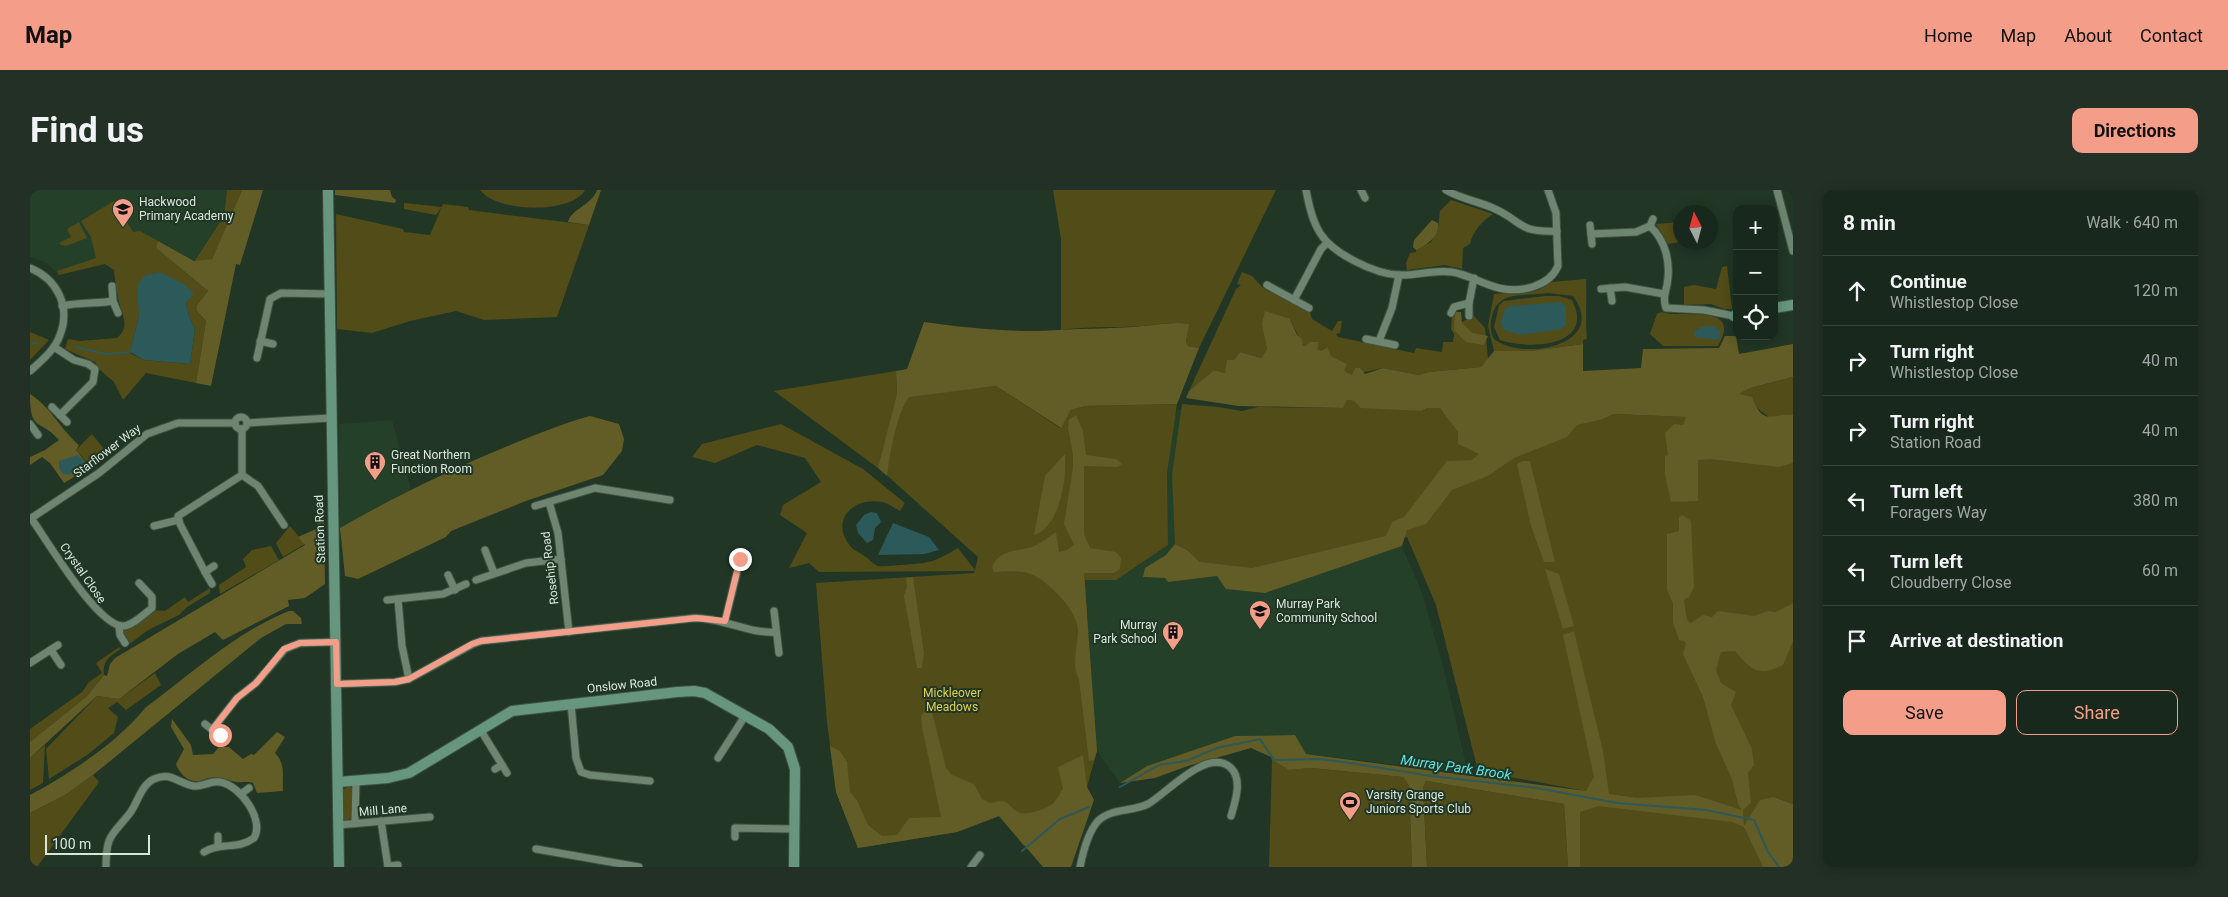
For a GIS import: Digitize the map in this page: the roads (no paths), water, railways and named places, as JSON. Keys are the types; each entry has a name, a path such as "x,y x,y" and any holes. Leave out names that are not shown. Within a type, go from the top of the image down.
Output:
{"main road":[{"name":"Station Road","path":"328,190 330,418 337,684 339,867"},
{"path":"1778,307 1793,305"},
{"name":"Onslow Road","path":"338,782 395,777 409,773 512,711 694,691 711,696 775,733 791,751 795,769 794,867"}],"street":[{"path":"1306,190 1314,222 1327,243 1360,264 1399,275 1441,271 1474,278 1502,289 1541,285 1556,271 1558,266 1556,213 1548,190"},
{"path":"1361,190 1364,198"},
{"path":"1446,190 1470,202 1498,210 1525,229 1557,232"},
{"path":"1777,190 1793,251"},
{"path":"1591,234 1636,232 1652,223 1662,238 1665,248 1668,275 1664,294 1666,308 1669,310 1704,310 1733,315"},
{"path":"1590,224 1592,244"},
{"path":"1294,300 1321,249 1327,243"},
{"path":"30,268 52,280 62,306 62,327 54,346 30,371"},
{"path":"1379,342 1392,308 1399,275"},
{"path":"1469,316 1469,303 1474,278"},
{"path":"1267,285 1309,308"},
{"path":"112,286 113,301 118,313"},
{"path":"1601,288 1625,286 1664,294"},
{"path":"1610,288 1612,301"},
{"path":"257,358 266,310 270,299 274,295 330,294"},
{"path":"62,306 80,302 98,304 113,301"},
{"path":"1451,313 1454,307 1469,303"},
{"path":"1366,339 1395,345"},
{"path":"260,341 273,344"},
{"path":"54,346 74,360 93,366 95,372 95,377 89,387 60,415"},
{"path":"52,407 67,422"},
{"path":"242,430 235,423 241,418 247,423 330,418"},
{"name":"Starflower Way","path":"30,518 99,473 147,434 178,423 235,423"},
{"path":"242,475 242,430 246,427 247,423"},
{"path":"30,424 38,435"},
{"path":"154,526 178,520 182,512 242,475"},
{"path":"242,475 258,486 284,526"},
{"path":"535,506 595,488 670,500"},
{"name":"Rosehip Road","path":"549,502 558,533 568,632"},
{"name":"Crystal Close","path":"30,518 94,608 102,616 119,626"},
{"path":"178,520 212,584"},
{"path":"485,550 494,573"},
{"path":"725,621 741,556"},
{"path":"476,580 526,563 561,559"},
{"path":"205,572 214,566"},
{"path":"448,576 455,590"},
{"path":"125,643 120,635 119,626 128,625 152,608 152,597 139,583"},
{"path":"387,600 443,594 466,584"},
{"path":"398,599 402,646 409,679"},
{"path":"774,611 779,653"},
{"path":"337,684 395,682 409,679 472,644 568,632 696,618 725,621 760,631 776,632"},
{"path":"212,730 237,698 256,683 284,649 300,643 336,642"},
{"path":"30,663 58,645"},
{"path":"51,650 60,665"},
{"path":"571,704 578,765 581,772 590,775 641,777 650,782"},
{"path":"718,752 745,716"},
{"path":"205,724 220,735"},
{"path":"480,729 498,767 507,773"},
{"path":"1080,867 1090,835 1103,817 1145,805 1180,778 1203,767 1222,764 1230,767 1234,774 1237,789 1231,816"},
{"path":"106,867 108,845 112,834 130,814 145,786 153,780 171,776 196,786 221,782 241,794 254,818 256,836 243,844 218,846 204,852"},
{"path":"355,824 356,781"},
{"path":"241,794 249,788"},
{"name":"Mill Lane","path":"338,825 430,817"},
{"path":"381,821 388,867 398,865"},
{"path":"735,837 735,828 795,829"},
{"path":"218,836 218,846"},
{"path":"536,849 639,867"},
{"path":"965,860 971,866 980,855"}],"water":[{"path":"160,272 184,284 194,294 186,302 189,316 195,329 190,364 144,360 130,352 139,316 137,286 144,276"},
{"path":"1561,302 1566,307 1566,326 1561,329 1520,335 1504,330 1500,323 1505,309 1510,306"},
{"path":"1713,326 1720,330 1720,337 1717,340 1695,337 1694,332 1701,327"},
{"path":"78,455 85,462 81,468 73,473 63,474 59,468 59,461"},
{"path":"871,512 877,513 881,522 875,528 873,540 867,543 858,533 856,525 864,515"},
{"path":"893,523 929,537 939,550 924,554 878,555"}],"waterway":[{"path":"30,344 37,343"},
{"path":"76,347 106,354 130,352"},
{"name":"Murray Park Brook","path":"1120,787 1159,765 1186,761 1217,748 1260,739 1274,760 1320,759 1431,776 1537,788 1617,803 1706,810 1754,820 1768,852 1779,867"},
{"name":"Murray Park Brook","path":"1022,851 1060,819 1089,807"}],"place":[{"name":"Hackwood Primary Academy","path":"123,228"},
{"name":"Great Northern Function Room","path":"375,481"},
{"name":"Murray Park Community School","path":"1260,630"},
{"name":"Murray Park School","path":"1173,651"},
{"name":"Varsity Grange Juniors Sports Club","path":"1350,821"}],"park label":[{"name":"Mickleover Meadows","path":"952,700"}]}
